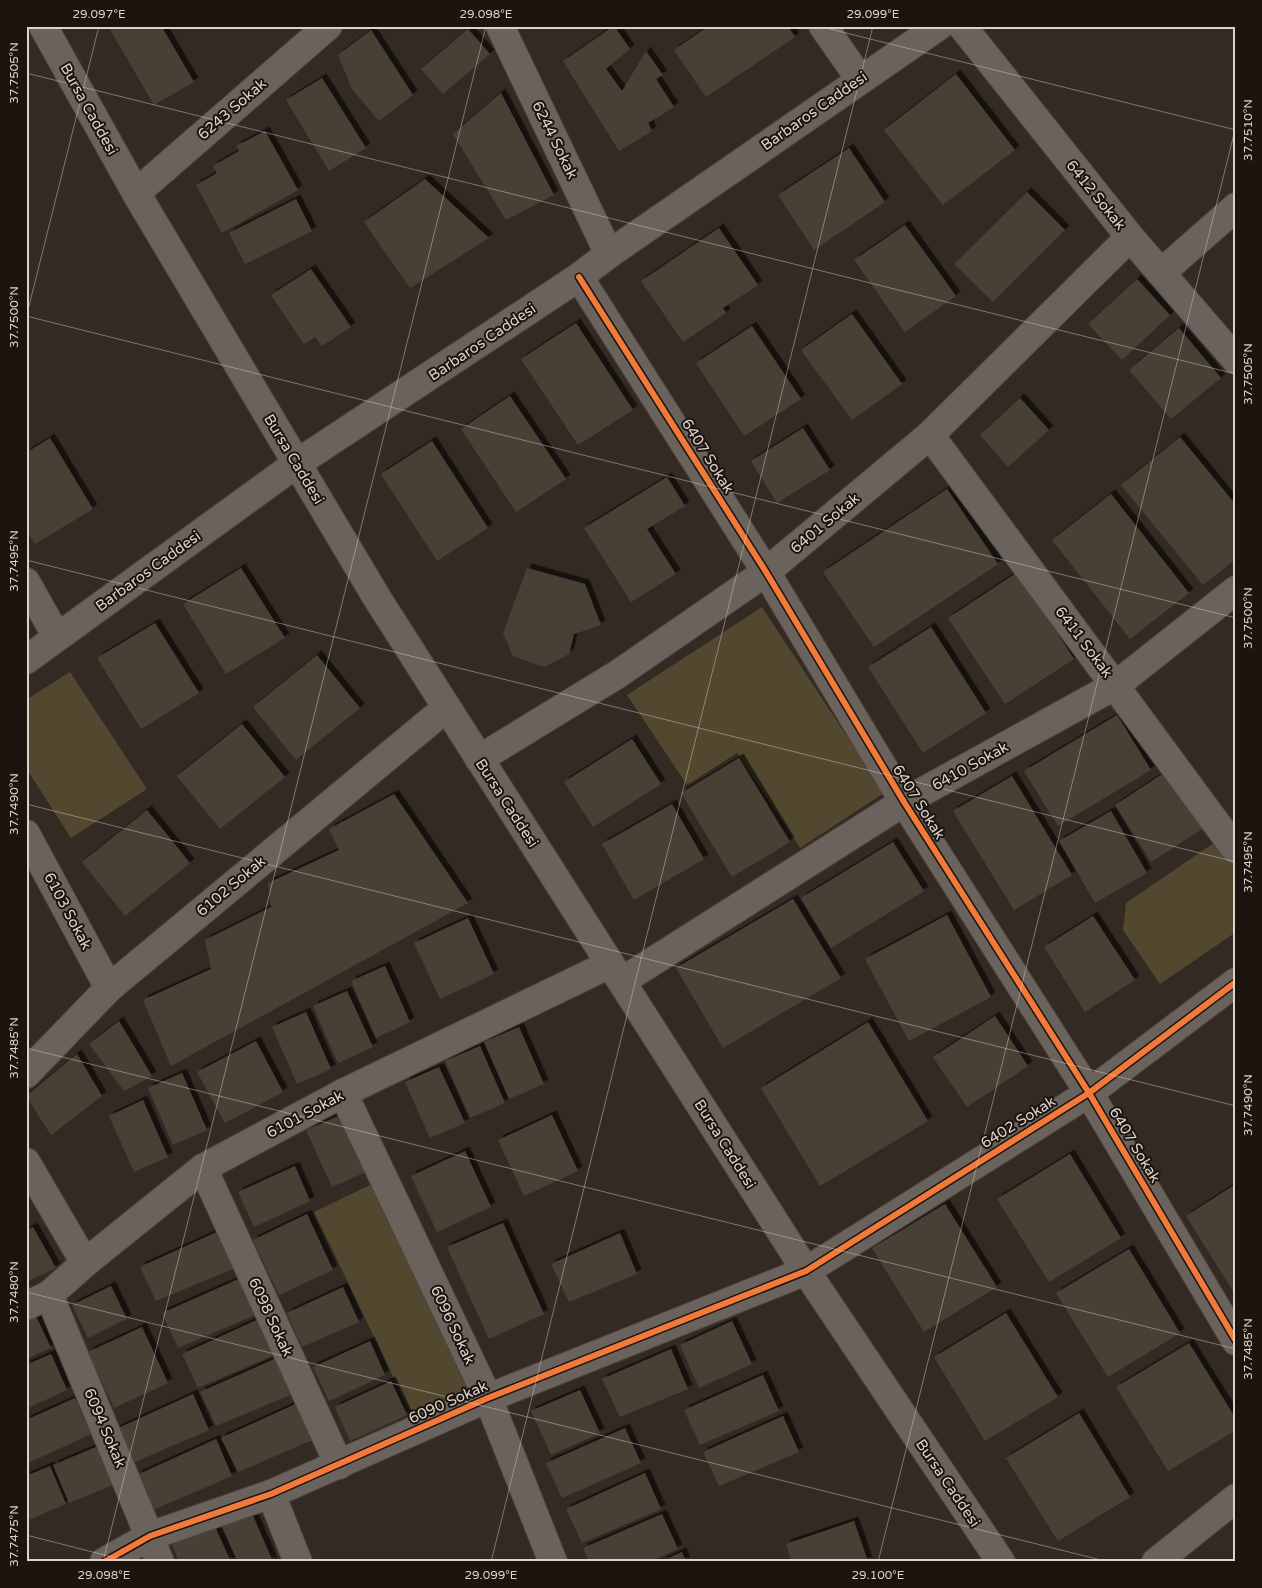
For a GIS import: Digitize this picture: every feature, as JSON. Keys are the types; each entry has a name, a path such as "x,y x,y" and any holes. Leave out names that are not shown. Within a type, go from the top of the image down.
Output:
{"street":[{"name":"Bursa Caddesi","path":"43,26 136,193 296,464 446,709 806,1272 1001,1562"},
{"name":"6243 Sokak","path":"136,193 328,26"},
{"name":"6244 Sokak","path":"500,26 609,254"},
{"path":"824,26 860,79"},
{"name":"Barbaros Caddesi","path":"26,660 296,464 579,277 609,254 939,26"},
{"name":"6412 Sokak","path":"962,26 1130,237 1236,360"},
{"path":"1161,273 1236,207"},
{"name":"6401 Sokak","path":"479,758 618,674 766,572 930,435 1130,237"},
{"name":"6407 Sokak","path":"579,277 766,572 904,802 1089,1092 1236,1341"},
{"name":"6411 Sokak","path":"930,435 1236,850"},
{"path":"26,582 57,637"},
{"name":"6410 Sokak","path":"616,973 904,802 1116,685 1236,590"},
{"name":"6102 Sokak","path":"26,1074 109,988 446,709"},
{"name":"6103 Sokak","path":"26,834 109,988"},
{"name":"6101 Sokak","path":"38,1300 203,1168 343,1093 616,973"},
{"name":"6402 Sokak","path":"806,1272 1089,1092 1236,982"},
{"name":"6096 Sokak","path":"343,1093 488,1398 553,1562"},
{"path":"26,1162 85,1263"},
{"name":"6098 Sokak","path":"203,1168 338,1465"},
{"name":"6090 Sokak","path":"104,1562 150,1536 270,1494 488,1398 806,1272"},
{"name":"6094 Sokak","path":"38,1300 150,1536 160,1562"},
{"path":"270,1494 298,1562"},
{"path":"1156,1562 1236,1498"}],"shaded area":[{"path":"762,607 884,793 800,848 737,753 687,785 627,695"},
{"path":"70,672 147,789 71,838 26,768 26,700"},
{"path":"1218,840 1236,866 1236,932 1160,984 1123,930 1126,903"},
{"path":"372,1184 474,1389 412,1416 314,1212"}],"building":[{"path":"108,26 168,26 163,29 194,82 154,105"},
{"path":"614,26 630,49 606,69 622,91 646,51 663,75 656,79 674,107 648,123 652,131 619,151 563,61"},
{"path":"709,26 788,26 795,37 706,97 674,50"},
{"path":"468,29 490,54 443,94 421,69"},
{"path":"371,30 413,95 379,121 352,89 338,55"},
{"path":"956,74 1015,150 943,205 884,130"},
{"path":"322,78 366,148 329,171 286,100"},
{"path":"501,93 554,195 506,220 453,134"},
{"path":"265,131 298,190 222,233 196,185 217,173 213,166 239,151 236,146"},
{"path":"849,148 885,202 814,250 778,195"},
{"path":"425,179 489,238 410,288 364,222"},
{"path":"1027,192 1065,230 993,302 954,264"},
{"path":"296,199 312,231 245,264 229,233"},
{"path":"905,225 956,296 905,332 854,260"},
{"path":"719,228 758,285 723,308 726,313 683,342 641,281"},
{"path":"311,269 351,327 322,346 315,337 304,344 271,295"},
{"path":"1137,279 1170,315 1122,360 1088,324"},
{"path":"852,314 902,384 852,420 801,350"},
{"path":"576,323 633,410 578,445 521,359"},
{"path":"752,326 801,399 744,436 696,363"},
{"path":"1179,328 1221,378 1171,419 1129,370"},
{"path":"510,396 566,479 516,512 461,429"},
{"path":"1020,398 1049,430 1008,467 980,435"},
{"path":"803,428 830,470 777,503 751,461"},
{"path":"1180,437 1236,505 1236,559 1203,585 1121,485"},
{"path":"50,438 93,509 35,544 26,530 26,453"},
{"path":"432,441 488,528 437,561 381,474"},
{"path":"667,477 685,506 647,529 676,574 631,602 584,528"},
{"path":"947,489 998,564 874,647 823,572"},
{"path":"1111,494 1189,593 1130,639 1052,540"},
{"path":"241,568 285,638 226,674 183,604"},
{"path":"527,568 585,584 601,625 574,634 569,654 544,667 513,656 503,633"},
{"path":"1018,572 1074,659 1005,704 948,618"},
{"path":"155,623 199,693 141,729 97,658"},
{"path":"931,627 986,713 923,753 868,667"},
{"path":"317,655 360,708 296,760 253,707"},
{"path":"1117,715 1151,770 1058,826 1024,771"},
{"path":"242,724 285,777 220,829 177,776"},
{"path":"632,739 661,784 593,827 564,782"},
{"path":"739,758 790,842 732,877 681,793"},
{"path":"1167,771 1204,828 1151,862 1115,805"},
{"path":"1012,776 1072,875 1014,910 953,811"},
{"path":"394,794 468,903 171,1066 143,1000 211,969 205,940 271,907 268,883 339,850 329,829"},
{"path":"672,804 704,859 634,900 602,844"},
{"path":"147,810 190,863 125,916 82,862"},
{"path":"1111,811 1147,873 1095,903 1059,841"},
{"path":"893,842 924,891 831,948 801,898"},
{"path":"793,899 841,978 723,1048 676,968"},
{"path":"947,915 991,997 909,1041 865,959"},
{"path":"1093,916 1135,980 1085,1012 1044,947"},
{"path":"468,918 494,974 440,999 414,943"},
{"path":"385,966 410,1022 376,1038 351,981"},
{"path":"347,991 373,1047 338,1063 313,1006"},
{"path":"306,1012 331,1069 297,1084 272,1027"},
{"path":"995,1016 1028,1066 967,1107 933,1057"},
{"path":"119,1021 152,1076 124,1091 89,1044"},
{"path":"868,1022 928,1121 820,1186 761,1088"},
{"path":"519,1027 544,1084 509,1099 484,1042"},
{"path":"256,1041 283,1092 225,1123 197,1072"},
{"path":"480,1046 505,1103 470,1118 445,1061"},
{"path":"77,1054 102,1096 51,1135 26,1096"},
{"path":"439,1067 465,1123 430,1138 405,1082"},
{"path":"182,1073 207,1130 173,1145 148,1088"},
{"path":"143,1100 168,1157 134,1172 109,1116"},
{"path":"341,1115 366,1172 332,1187 306,1130"},
{"path":"552,1115 578,1171 524,1196 498,1140"},
{"path":"465,1151 491,1207 437,1232 411,1176"},
{"path":"1070,1154 1121,1238 1049,1282 997,1199"},
{"path":"295,1166 310,1201 254,1227 238,1192"},
{"path":"1236,1184 1236,1296 1186,1216"},
{"path":"945,1204 997,1287 924,1332 872,1248"},
{"path":"307,1214 333,1270 279,1295 253,1240"},
{"path":"503,1223 544,1314 489,1339 447,1247"},
{"path":"33,1227 56,1268 26,1282 26,1231"},
{"path":"219,1231 235,1268 156,1301 140,1267"},
{"path":"620,1233 637,1274 569,1302 551,1264"},
{"path":"1129,1249 1180,1333 1108,1377 1056,1293"},
{"path":"241,1278 257,1314 178,1348 162,1313"},
{"path":"111,1286 127,1319 88,1338 72,1305"},
{"path":"343,1287 359,1322 302,1347 287,1313"},
{"path":"34,1312 51,1348 26,1359 26,1316"},
{"path":"1006,1313 1058,1397 985,1441 934,1357"},
{"path":"261,1318 277,1354 198,1388 182,1354"},
{"path":"732,1321 752,1364 699,1388 680,1345"},
{"path":"142,1327 168,1383 114,1408 88,1352"},
{"path":"370,1341 385,1375 329,1401 313,1367"},
{"path":"1189,1343 1236,1419 1236,1430 1168,1471 1116,1387"},
{"path":"671,1349 688,1389 620,1417 602,1379"},
{"path":"51,1354 67,1390 26,1409 26,1365"},
{"path":"279,1357 295,1393 216,1426 200,1392"},
{"path":"763,1375 779,1411 700,1445 684,1410"},
{"path":"391,1381 407,1415 350,1441 335,1407"},
{"path":"580,1390 600,1433 551,1455 531,1411"},
{"path":"193,1394 209,1430 130,1464 114,1430"},
{"path":"75,1398 91,1434 26,1464 26,1420"},
{"path":"300,1402 317,1438 238,1472 221,1438"},
{"path":"1079,1413 1130,1497 1058,1541 1006,1458"},
{"path":"783,1416 799,1452 719,1486 703,1452"},
{"path":"625,1428 641,1463 562,1498 546,1463"},
{"path":"216,1439 232,1476 153,1510 137,1475"},
{"path":"96,1447 113,1485 69,1503 53,1465"},
{"path":"50,1466 66,1504 26,1521 26,1476"},
{"path":"645,1473 661,1509 582,1543 566,1509"},
{"path":"251,1511 273,1562 238,1562 221,1524"},
{"path":"662,1514 678,1549 649,1562 589,1562 583,1548"},
{"path":"854,1521 868,1562 792,1562 786,1544"},
{"path":"215,1527 231,1562 179,1562 172,1544"},
{"path":"682,1552 686,1562 660,1562"}],"cycle path":[{"path":"579,277 766,572 904,802 1089,1093 1236,1341"},
{"path":"104,1562 150,1536 271,1494 488,1398 806,1271 1089,1093 1236,982"}]}
